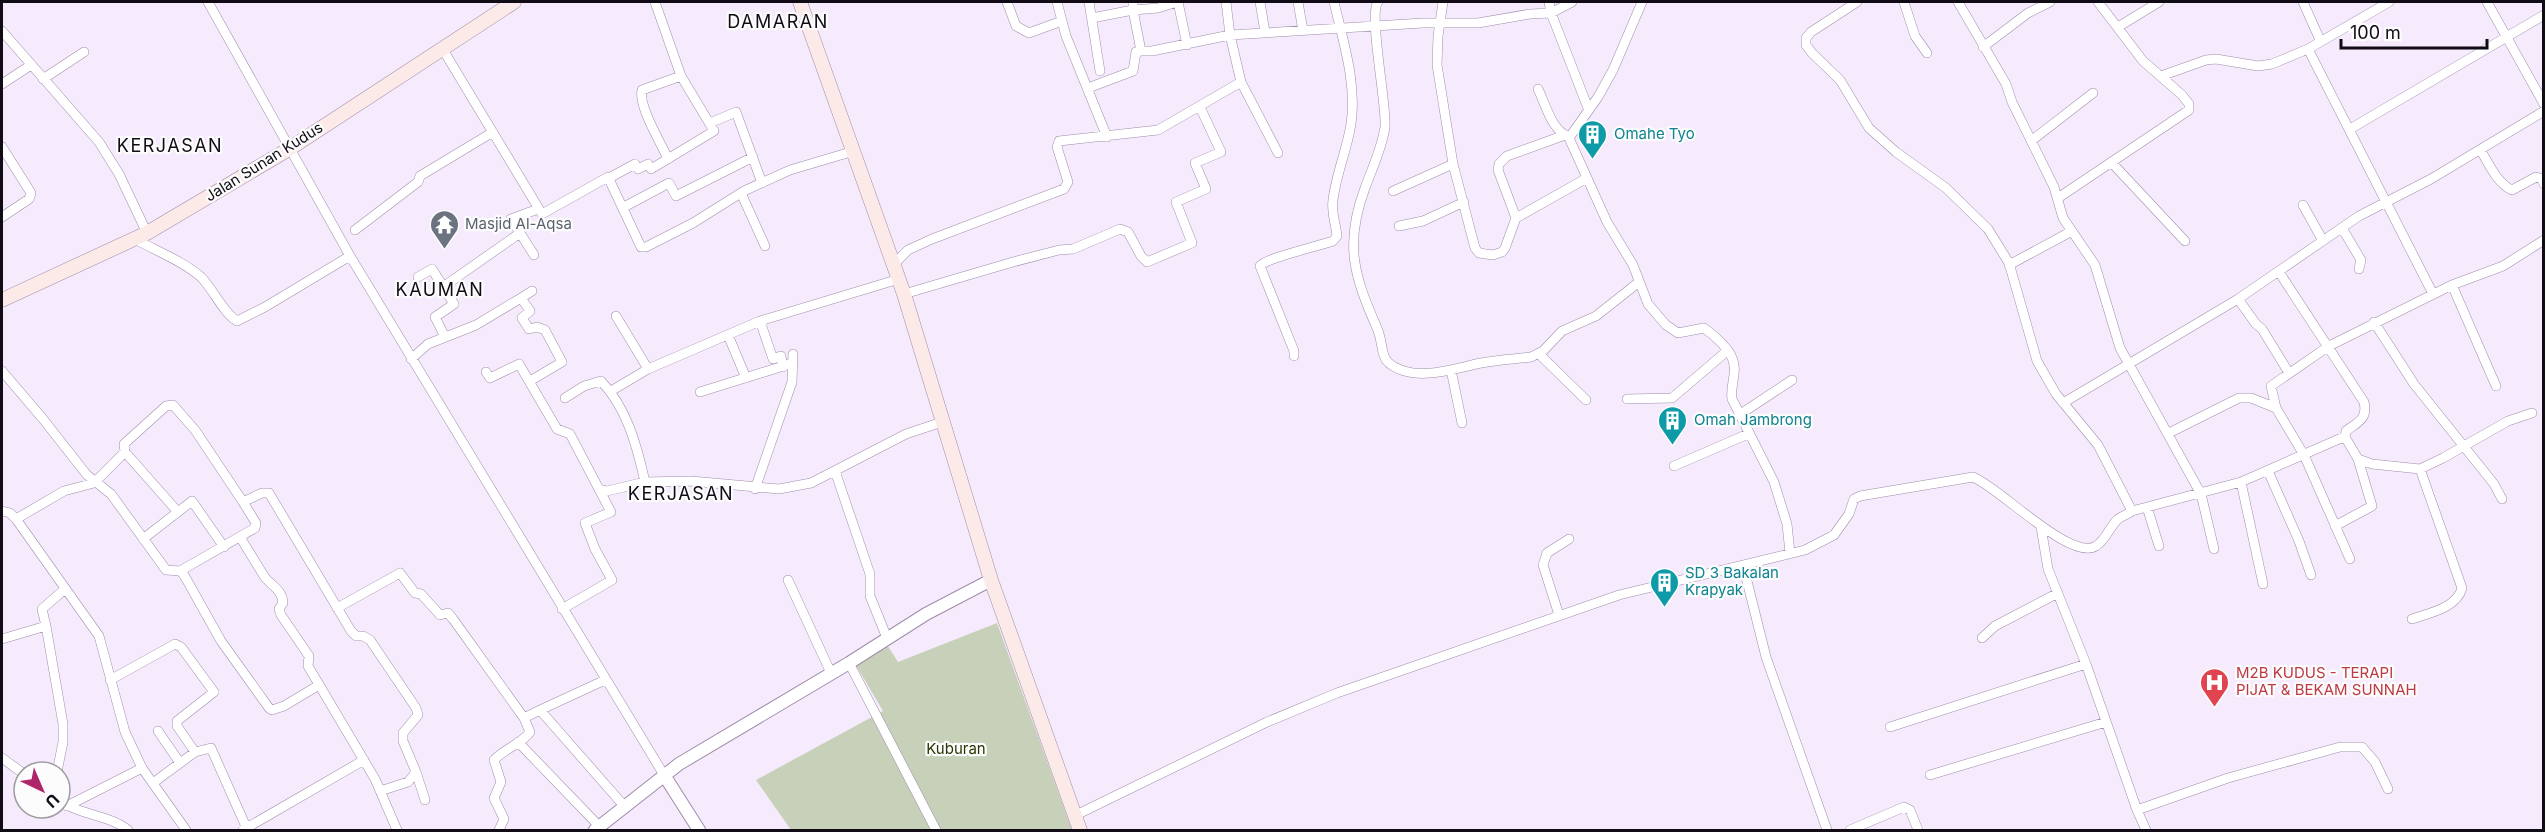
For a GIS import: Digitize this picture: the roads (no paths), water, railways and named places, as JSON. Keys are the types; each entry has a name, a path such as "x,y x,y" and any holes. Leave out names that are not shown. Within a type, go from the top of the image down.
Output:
{"main road":[{"name":"Jalan Sunan Kudus","path":"2,298 141,236 289,149 514,2"},
{"path":"800,2 894,264 991,580 1080,831"}],"street":[{"path":"208,2 289,149 411,359 699,831"},
{"path":"442,48 543,215 635,164 638,169 648,164 651,169 714,131 681,76 655,2"},
{"path":"1007,2 1016,26 1029,33 1062,21"},
{"path":"1089,2 1100,71"},
{"path":"1092,18 1133,6 1158,8 1178,2 1187,45"},
{"path":"1226,2 1230,35 1242,82 1278,153"},
{"path":"1260,2 1265,32"},
{"path":"1298,2 1303,31"},
{"path":"1294,356 1260,266 1263,262 1333,241 1337,236 1332,203 1337,173 1351,123 1352,93 1334,2"},
{"path":"1443,2 1437,64 1453,164 1475,248 1479,254 1493,255 1505,248 1516,218 1587,178"},
{"path":"1549,2 1588,108"},
{"path":"1088,88 1133,71 1136,52 1187,45 1230,35 1478,23 1551,12 1572,2"},
{"path":"1516,218 1498,170 1499,164 1507,156 1567,136 1613,70 1642,2"},
{"path":"1857,2 1811,32 1806,38 1806,45 1812,54 1840,80 1869,128 1896,152 1946,188 1988,229 2009,265 2037,361 2063,403 2098,444 2132,511"},
{"path":"1904,2 1916,36 1927,53"},
{"path":"1958,2 2006,84 2058,198 2063,218 2095,266 2120,348 2201,494 2214,549"},
{"path":"1983,47 2028,13 2050,2"},
{"path":"2058,198 2189,110 2189,104 2182,95 2143,61 2098,2"},
{"path":"2118,27 2159,2"},
{"path":"2303,2 2320,40"},
{"path":"2161,76 2206,60 2258,66 2272,64 2308,49 2389,2"},
{"path":"2487,2 2544,104"},
{"path":"1054,3 1107,136"},
{"path":"1374,3 1385,126 1356,215 1353,247 1357,279 1383,344 1382,355 1387,361 1404,371 1451,370 1539,354 1562,331 1596,316 1639,282"},
{"path":"1133,6 1141,51"},
{"path":"2350,129 2544,15"},
{"path":"2,31 99,142 119,174 141,236 201,277 232,318 237,321 265,308 350,256"},
{"path":"2308,49 2433,294"},
{"path":"43,79 84,52"},
{"path":"2,84 31,65"},
{"path":"668,159 640,94 642,90 681,76"},
{"path":"894,264 908,250 932,239 1064,189 1068,182 1057,147 1058,142 1084,137 1158,130 1242,82"},
{"path":"1538,89 1550,115 1567,136 1607,222 1633,265 1648,304 1673,331 1678,333 1704,328 1727,351 1735,366 1731,392 1739,415 1776,488 1787,524 1790,553"},
{"path":"2031,141 2092,93"},
{"path":"904,294 1013,262 1059,250 1073,249 1120,229 1128,232 1141,256 1147,262 1192,243 1176,202 1206,189 1195,163 1221,152 1200,106"},
{"path":"2063,403 2238,299 2386,201 2481,151 2544,111"},
{"path":"710,123 736,112 762,183"},
{"path":"356,230 418,182 420,176 493,132"},
{"path":"2,147 31,193 29,199 2,217"},
{"path":"609,178 640,246 643,247 693,223 741,193 762,183 790,171 854,151"},
{"path":"2481,151 2502,184 2512,190 2536,177 2542,179 2544,184"},
{"path":"624,207 669,183 676,196 753,157"},
{"path":"2112,163 2185,241"},
{"path":"1393,190 1453,164"},
{"path":"741,193 765,246"},
{"path":"1399,226 1423,221 1464,202"},
{"path":"2303,205 2324,241"},
{"path":"534,255 511,219 538,209"},
{"path":"2342,228 2361,260 2359,269"},
{"path":"2009,265 2072,231"},
{"path":"443,287 520,233"},
{"path":"2350,559 2304,455 2276,408 2271,386 2276,380 2329,346 2452,285 2503,266 2544,240"},
{"path":"418,277 432,269 454,304 435,317 445,337"},
{"path":"2279,272 2329,346 2364,402 2366,411 2363,418 2346,431 2346,437 2358,459 2372,506 2335,526"},
{"path":"611,391 648,369 760,321 899,279"},
{"path":"2452,285 2496,386"},
{"path":"411,359 428,344 476,325 532,291"},
{"path":"522,297 530,311 522,318 529,329 537,327 544,330 562,362 530,381"},
{"path":"2238,299 2262,329 2289,373"},
{"path":"616,316 648,369"},
{"path":"760,321 773,358 781,356 783,367"},
{"path":"2374,322 2414,384 2494,484 2502,499"},
{"path":"728,335 746,378"},
{"path":"1627,399 1672,398 1727,351"},
{"path":"1539,354 1586,400"},
{"path":"700,392 783,367 793,359 792,382 755,489"},
{"path":"486,372 490,378 519,364 557,429 570,434 611,512 585,523 595,549 612,580 562,609"},
{"path":"1451,370 1462,423"},
{"path":"2,371 94,483 111,494 166,570 180,571 257,526 195,430 173,405 166,406 124,444 124,453 177,511"},
{"path":"1739,415 1792,380"},
{"path":"566,398 584,386 601,381 611,391 633,435 645,482"},
{"path":"2169,433 2239,398 2251,398 2276,408"},
{"path":"2358,459 2372,464 2420,469 2444,458 2506,417 2532,413"},
{"path":"599,489 607,491 645,482 703,482 755,489 779,489 811,483 906,434 942,422"},
{"path":"1674,466 1748,434"},
{"path":"1074,816 1267,722 1337,693 1559,615 1662,584 1805,550 1834,535 1849,514 1854,499 1860,496 1973,477 2004,497 2041,527 2083,548 2093,548 2101,542 2118,519 2132,511 2241,482 2346,437"},
{"path":"16,519 64,491 94,483 124,453"},
{"path":"2412,619 2449,605 2456,599 2462,588 2420,469"},
{"path":"836,471 870,574 870,596 887,638"},
{"path":"2268,471 2299,541 2311,575"},
{"path":"2241,482 2263,584"},
{"path":"243,502 262,493 269,493 351,631 356,636 363,636 370,640 419,712 403,733 403,741 425,800"},
{"path":"143,539 190,501 195,502 224,547"},
{"path":"2147,507 2159,546"},
{"path":"2,511 10,513 16,519 99,636 125,732 142,768 186,831"},
{"path":"2041,527 2046,561 2146,831"},
{"path":"240,537 266,578 278,588 283,600 279,609 281,615 309,656 308,666 364,760 397,831"},
{"path":"1559,615 1543,565 1547,553 1569,539"},
{"path":"1743,565 1766,657 1827,831"},
{"path":"180,571 221,641 269,708 272,710 284,706 320,685"},
{"path":"337,608 400,573 415,593 420,594 436,613 451,616 524,718 530,732 528,736 494,760 501,782 494,798 504,819 499,831"},
{"path":"788,580 831,673"},
{"path":"518,742 597,829 664,775 697,752 849,663 926,614 991,580"},
{"path":"59,760 63,724 42,609 65,589"},
{"path":"1982,638 1995,626 2058,593"},
{"path":"2,639 46,626"},
{"path":"110,680 175,644 181,647 214,692 177,721 177,726 195,752"},
{"path":"849,663 936,831"},
{"path":"1890,727 2086,664"},
{"path":"524,718 605,680"},
{"path":"540,710 625,807"},
{"path":"1930,775 2106,722"},
{"path":"159,731 180,763"},
{"path":"2137,810 2228,778 2340,747 2362,747 2375,762 2388,789"},
{"path":"153,783 195,752 208,748 213,749 245,830 364,760"},
{"path":"72,799 142,768"},
{"path":"380,791 408,782 416,772"},
{"path":"72,807 86,814 114,822 128,831"},
{"path":"1850,831 1904,807 1910,810 1918,831"}],"place":[{"name":"Omahe Tyo","path":"1593,160"},
{"name":"Masjid Al-Aqsa","path":"444,250"},
{"name":"Omah Jambrong","path":"1673,446"},
{"name":"SD 3 Bakalan Krapyak","path":"1664,608"},
{"name":"M2B KUDUS - TERAPI PIJAT & BEKAM SUNNAH","path":"2215,708"}],"district":[{"name":"DAMARAN","path":"778,22"},
{"name":"KERJASAN","path":"170,146"},
{"name":"KAUMAN","path":"440,290"},
{"name":"KERJASAN","path":"681,494"}],"park label":[{"name":"Kuburan","path":"956,749"}]}
